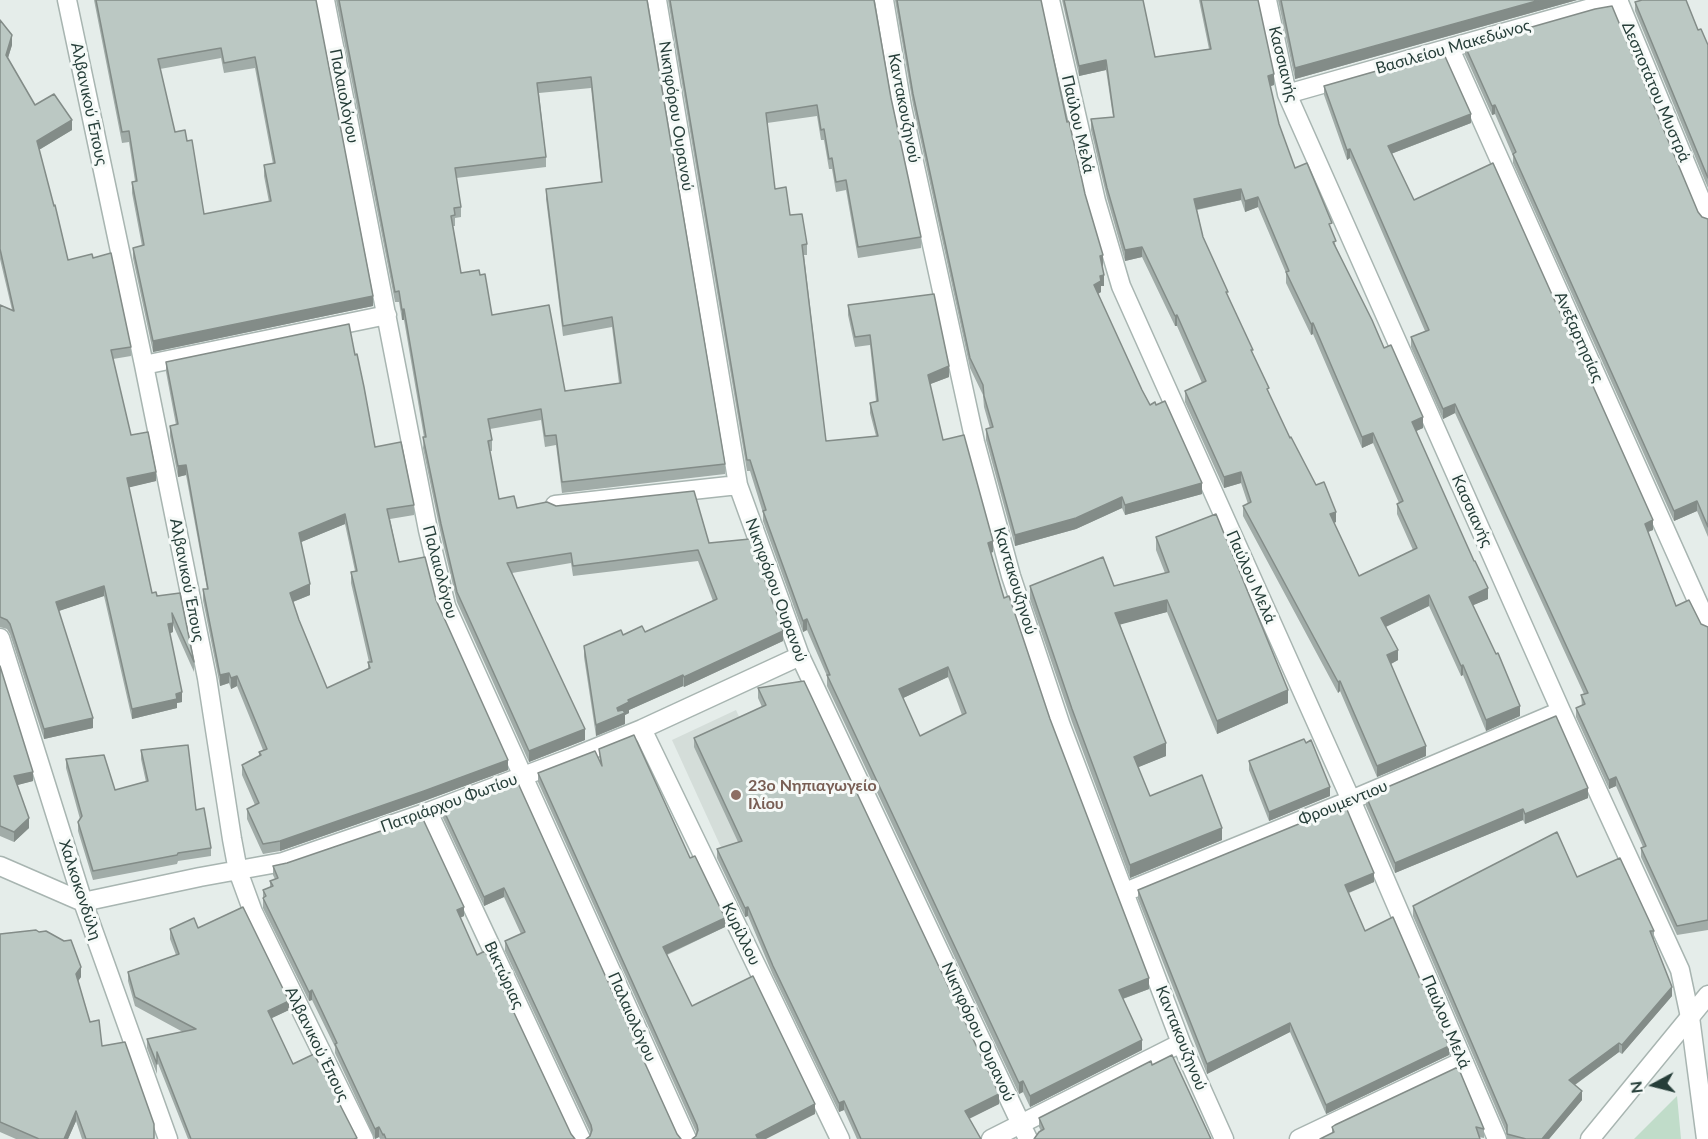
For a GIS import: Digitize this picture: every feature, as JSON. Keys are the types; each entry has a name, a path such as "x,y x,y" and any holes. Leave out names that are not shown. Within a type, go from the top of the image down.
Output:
{"street":[{"name":"Αλβανικού Έπους","path":"67,0 207,678 238,870 253,912 364,1139"},
{"name":"Παλαιολόγου","path":"325,0 428,530 446,606 687,1139"},
{"name":"Νικηφόρου Ουρανού","path":"657,0 738,485 800,656 1024,1131"},
{"name":"Καντακουζηνού","path":"884,0 902,107 975,442 1011,576 1061,726 1181,1043 1224,1139"},
{"name":"Παύλου Μελά","path":"1050,0 1096,201 1120,286 1351,800 1497,1139"},
{"name":"Κασσιανής","path":"1267,0 1287,94 1561,711 1680,970 1690,1017 1706,1139"},
{"name":"Βασιλείου Μακεδώνος","path":"1287,94 1619,0"},
{"name":"Δεσποτάτου Μυστρά","path":"1619,0 1708,217"},
{"name":"Ανεξαρτησίας","path":"1450,49 1708,626"},
{"path":"144,365 387,315"},
{"path":"555,505 738,485"},
{"name":"Χαλκοκονδύλη","path":"0,638 83,902 168,1139"},
{"name":"Πατριάρχου Φωτίου","path":"83,902 283,862 428,812 571,758 642,729 800,656"},
{"name":"Φρουμεντιου","path":"1125,892 1561,711"},
{"name":"Κυρίλλου","path":"642,729 840,1139"},
{"name":"Βικτώριας","path":"428,812 580,1139"},
{"path":"0,866 83,902"},
{"path":"1590,1139 1708,995"},
{"path":"991,1139 1024,1131 1181,1043"},
{"path":"1299,1139 1463,1061"}],"shaded area":[{"name":"23ο Νηπιαγωγείο Ιλίου","path":"736,710 789,826 725,856 672,740"}],"green space":[{"path":"1677,1096 1681,1139 1634,1139"}],"building":[{"path":"96,0 316,0 373,296 153,341 133,248 144,245 132,182 137,181 129,131 122,132","holes":["221,48 224,63 255,57 275,163 264,165 271,201 204,214 192,140 187,141 185,130 175,132 158,59"]},
{"path":"339,0 647,0 725,464 562,482 556,435 545,436 541,409 488,419 492,440 488,441 499,499 514,496 517,508 547,502 556,506 694,491 709,543 750,539 783,631 628,700 629,702 617,708 618,711 623,710 625,713 596,725 584,646 621,630 623,635 642,626 645,632 717,599 698,550 573,566 571,553 507,563 585,729 529,751 457,592 423,437 426,437 404,309 402,310 399,291 395,292","holes":["591,77 602,182 546,189 563,326 612,317 621,383 565,391 549,305 492,315 485,274 480,275 479,270 461,273 451,216 455,215 454,208 461,207 455,168 546,157 537,83"]},
{"path":"670,0 874,0 891,98 921,237 858,247 846,180 836,182 824,129 821,130 817,105 766,113 775,189 786,187 790,215 802,214 807,244 802,245 826,441 878,436 870,403 878,401 870,335 855,337 848,305 934,294 949,366 928,375 943,440 964,435 993,541 988,543 1004,598 1009,596 1050,719 1149,978 1119,990 1142,1040 1030,1096 1023,1081 1019,1083 827,675 830,675 807,619 803,621 763,511 766,510 750,460 747,460","holes":["948,667 966,713 920,736 899,689"]},
{"path":"897,0 1041,0 1067,122 1069,121 1085,194 1103,255 1100,256 1104,275 1100,276 1101,281 1094,285 1150,405 1165,401 1202,483 1125,505 1122,497 1076,518 1015,535 986,429 993,427 983,385 970,358 913,94"},
{"path":"1064,0 1143,0 1155,57 1211,49 1201,0 1258,0 1274,74 1268,76 1279,124 1295,168 1307,163 1332,223 1329,224 1336,241 1333,242 1384,348 1391,345 1423,417 1412,422 1488,588 1469,597 1496,654 1498,653 1520,706 1486,720 1463,665 1461,666 1429,595 1381,618 1398,650 1387,655 1426,746 1377,766 1340,681 1338,682 1243,506 1251,502 1241,472 1224,477 1185,391 1206,381 1177,315 1175,316 1142,247 1125,250 1107,188 1091,119 1114,117 1106,60 1079,66","holes":["1241,189 1245,201 1258,197 1289,271 1286,272 1311,324 1313,323 1362,437 1373,433 1403,501 1397,504 1417,548 1359,576 1330,514 1336,512 1324,482 1316,485 1267,389 1269,388 1203,237 1194,199"]},
{"path":"1281,0 1540,0 1295,68"},
{"path":"1686,0 1698,30 1701,29 1708,45 1708,178 1635,2"},
{"path":"1612,6 1698,212 1702,217 1708,219 1708,527 1697,501 1674,511 1513,154 1516,152 1495,105 1492,106 1465,46"},
{"path":"0,20 12,35 6,55 35,105 54,94 72,120 37,141 68,260 92,254 93,258 111,253 131,347 111,350 131,435 148,432 156,472 127,478 152,593 156,592 157,596 180,593 194,662 172,613 173,623 168,624 182,692 176,694 177,699 132,709 104,586 56,602 93,718 44,729 10,624 0,617 0,305 14,311 0,249"},
{"path":"1443,52 1471,114 1388,146 1414,200 1493,163 1653,520 1645,524 1676,606 1689,600 1701,624 1708,627 1708,920 1677,926 1641,848 1646,846 1616,777 1609,780 1576,708 1585,704 1581,695 1588,693 1455,404 1443,409 1411,337 1429,330 1350,149 1347,150 1324,86"},
{"path":"349,324 375,447 401,442 414,505 387,509 399,562 425,557 436,600 508,760 280,841 263,844 247,809 259,803 242,765 261,755 259,752 267,749 237,676 231,678 229,673 220,675 203,589 208,589 186,465 178,466 170,426 178,424 166,362","holes":["345,514 357,571 351,572 372,662 368,662 370,668 327,688 290,593 310,584 299,533"]},
{"path":"1216,514 1288,690 1217,721 1167,600 1115,613 1166,743 1134,757 1150,796 1202,775 1222,828 1130,865 1072,709 1030,586 1103,557 1114,586 1169,572 1156,537"},
{"path":"0,666 33,772 14,776 29,818 14,832 0,826"},
{"path":"804,681 999,1094 965,1111 981,1139 861,1139 844,1101 839,1103 773,966 748,907 745,908 717,849 742,841 694,738 766,705 758,688"},
{"path":"1556,716 1588,788 1525,814 1523,809 1395,863 1366,796"},
{"path":"634,735 690,858 695,856 725,918 663,947 692,1006 753,976 815,1104 756,1135 758,1139 692,1139 696,1136 697,1125 538,773 595,751 602,766 599,749"},
{"path":"1304,739 1306,743 1311,740 1330,787 1269,812 1249,761"},
{"path":"188,745 196,810 204,808 211,848 93,871 78,822 82,816 66,759 104,755 115,790 148,781 141,750"},
{"path":"517,781 681,1139 586,1139 590,1136 591,1125 505,941 525,932 504,888 484,897 443,809"},
{"path":"1345,805 1374,873 1345,885 1365,931 1393,917 1449,1046 1326,1105 1290,1023 1207,1064 1138,890"},
{"path":"422,817 464,907 457,910 477,955 485,951 575,1139 386,1139 379,1127 375,1129 312,990 309,992 263,898 266,896 263,890 273,886 270,881 278,878 273,866"},
{"path":"1557,832 1577,877 1620,858 1654,931 1650,931 1672,987 1622,1045 1619,1043 1569,1080 1582,1091 1542,1139 1526,1139 1507,1134 1507,1125 1413,906"},
{"path":"243,907 289,1001 268,1011 293,1064 314,1054 357,1138 191,1139 157,1052 157,1064 147,1039 196,1029 135,997 128,972 179,954 170,929 194,918 198,928"},
{"path":"46,931 64,941 71,940 81,967 76,974 90,1022 99,1020 102,1046 125,1042 154,1124 154,1139 86,1139 76,1111 64,1139 39,1139 0,1122 0,934"},
{"path":"1172,1055 1211,1139 1034,1139 1044,1129 1039,1118 1151,1061 1152,1065"},
{"path":"1458,1067 1484,1129 1476,1127 1480,1139 1320,1139 1334,1132 1332,1127 1335,1125"}],"place":[{"name":"23ο Νηπιαγωγείο Ιλίου","path":"736,795"}]}
